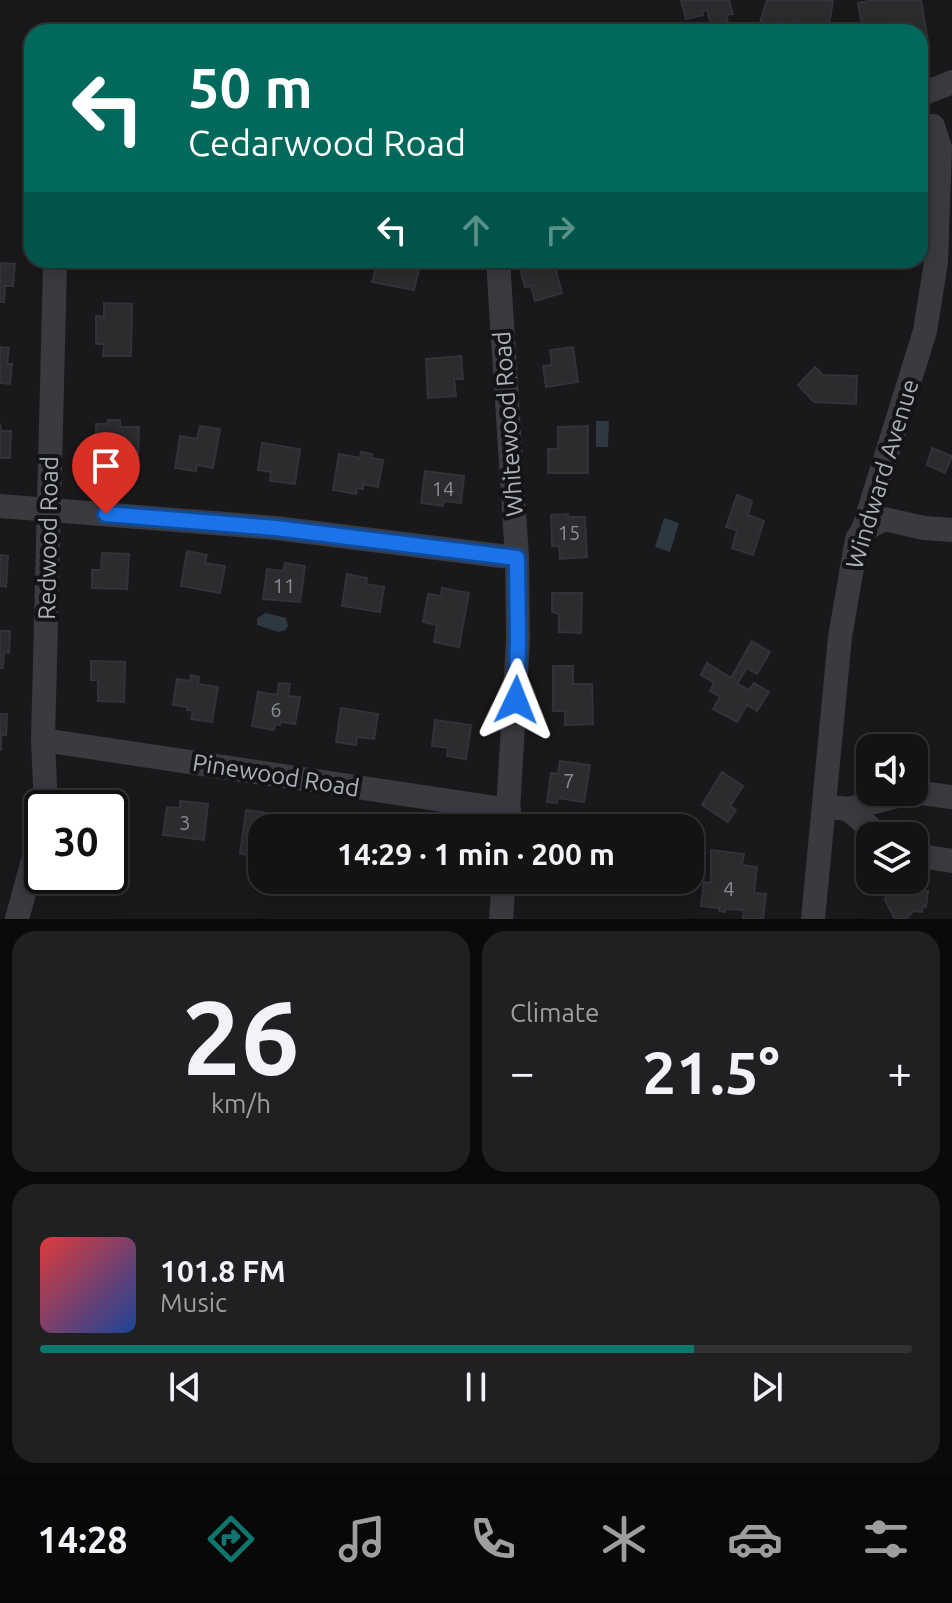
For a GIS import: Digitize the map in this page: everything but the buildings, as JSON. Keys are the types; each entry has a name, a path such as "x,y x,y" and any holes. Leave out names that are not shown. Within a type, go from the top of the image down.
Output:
{"street":[{"path":"928,92 952,82"},
{"name":"Windward Avenue","path":"813,919 836,808 840,637 857,539 863,530 927,317 936,262 940,148 933,126"},
{"name":"Redwood Road","path":"45,790 43,740 55,268"},
{"name":"Whitewood Road","path":"499,268 517,558 518,640 508,814"},
{"path":"0,506 276,528 517,558"},
{"path":"863,530 884,519 924,528 952,530"},
{"name":"Pinewood Road","path":"43,740 479,814"},
{"path":"836,808 913,792 952,797"},
{"path":"836,808 858,822"},
{"path":"928,857 952,861"},
{"path":"17,919 24,893"},
{"path":"501,919 503,894"}],"shaded area":[{"path":"596,421 609,421 608,447 596,447"},
{"path":"664,518 679,523 670,552 655,547"},
{"path":"266,613 286,618 288,626 278,632 257,625 257,618"}],"route":[{"path":"106,514 276,528 517,558 516,700"}]}
